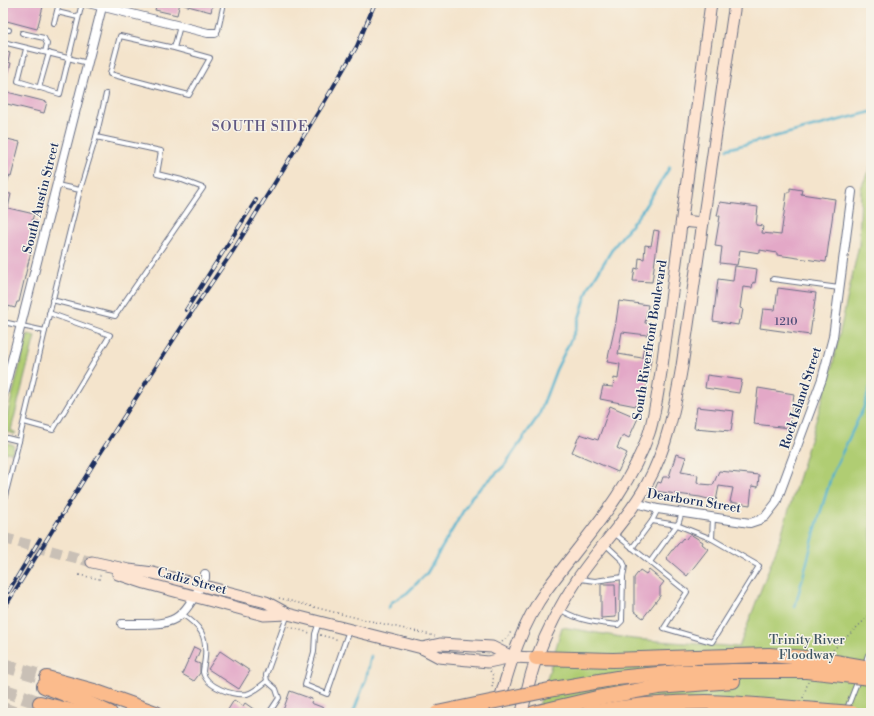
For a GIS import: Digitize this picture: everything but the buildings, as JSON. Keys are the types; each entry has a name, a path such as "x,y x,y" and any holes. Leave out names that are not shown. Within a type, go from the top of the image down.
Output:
{"highway":[{"path":"536,658 613,660 769,655 870,661"},
{"path":"534,713 563,705 658,687 733,676 806,671 871,678"},
{"path":"437,713 554,689 617,678 678,672 871,684"},
{"path":"110,713 46,682 94,691 156,713"},
{"path":"590,713 624,707 666,703 707,702 852,713"},
{"path":"60,713 40,703 79,713"}],"main road":[{"name":"South Riverfront Boulevard","path":"496,713 512,657 526,622 537,603 563,567 619,495 642,452 655,413 711,3"},
{"path":"522,713 536,658 559,609 578,578 614,532 646,485 655,468 670,425 682,366 735,3"},
{"path":"682,221 703,223"},
{"path":"619,495 635,503"},
{"name":"Cadiz Street","path":"288,614 264,615 145,583 91,564 153,573 266,602 288,614 422,648 439,657 488,662 512,657 536,658"},
{"path":"563,567 578,578"}],"street":[{"path":"88,3 102,5 208,33 215,33"},
{"name":"South Austin Street","path":"3,395 89,63 102,5"},
{"name":"Rock Island Street","path":"750,522 759,520 771,511 776,502 822,378 833,337 852,192"},
{"name":"Dearborn Street","path":"635,503 658,509 750,522"},
{"path":"122,624 160,624 172,621 182,614 201,586 206,574"}],"lane":[{"path":"54,23 59,3"},
{"path":"26,48 18,81 60,94 82,3"},
{"path":"215,33 218,30 224,3"},
{"path":"56,12 78,18"},
{"path":"174,48 181,26"},
{"path":"3,29 9,30"},
{"path":"22,33 44,38 47,44 47,53 39,88"},
{"path":"120,36 174,48 210,58 189,95 110,74 120,36"},
{"path":"3,42 89,63"},
{"path":"3,504 24,422 52,300 80,190 96,137 106,94"},
{"path":"52,300 115,316 203,188 182,180 157,174 161,151 96,137"},
{"path":"57,185 80,190"},
{"path":"773,278 839,288"},
{"path":"24,422 53,430 110,335 49,314"},
{"path":"3,322 45,331"},
{"path":"3,437 19,441"},
{"path":"632,548 652,521 658,509"},
{"path":"650,562 677,524 682,512"},
{"path":"712,539 713,517"},
{"path":"614,532 687,592 664,628 712,642 759,566 712,539 677,524 652,521"},
{"path":"559,609 572,616 593,622 618,625 622,621 623,577 625,566 622,560 604,544"},
{"path":"578,578 595,581 623,577"},
{"path":"182,614 196,623 202,634 206,646 203,671 207,680 222,690 236,694 248,694 258,689 267,681"},
{"path":"269,713 278,698 276,689 267,681 266,675 288,614"},
{"path":"319,622 315,634 314,652 304,686 327,694 349,630"},
{"path":"845,713 870,661"}],"path":[{"path":"79,574 99,579 100,575"},
{"path":"276,597 345,615 437,636"}],"green space":[{"name":"Trinity River Floodway","path":"871,165 871,713 537,713 562,627 633,639 739,647 779,542 832,368 859,245 861,188"},
{"path":"28,334 35,336 11,430 16,433 14,434 3,431"},
{"path":"3,442 14,445 12,453 5,452 3,461"}],"waterway":[{"path":"727,149 871,112"},
{"path":"388,609 392,602 407,593 427,573 472,496 504,466 539,415 556,370 575,331 589,287 613,248 642,211 670,167"},
{"path":"795,607 832,474 863,409 871,385"},
{"path":"353,713 366,679 371,656"}],"tunnel":[{"path":"3,538 92,562"},
{"path":"3,665 47,678"},
{"path":"3,690 40,703"},
{"path":"3,709 14,713"}],"railway":[{"path":"3,610 96,460 181,328 233,251 325,101 357,46 375,3"},
{"path":"186,310 256,200"},
{"path":"8,592 40,539"}],"district":[{"name":"SOUTH SIDE","path":"260,127"}]}
